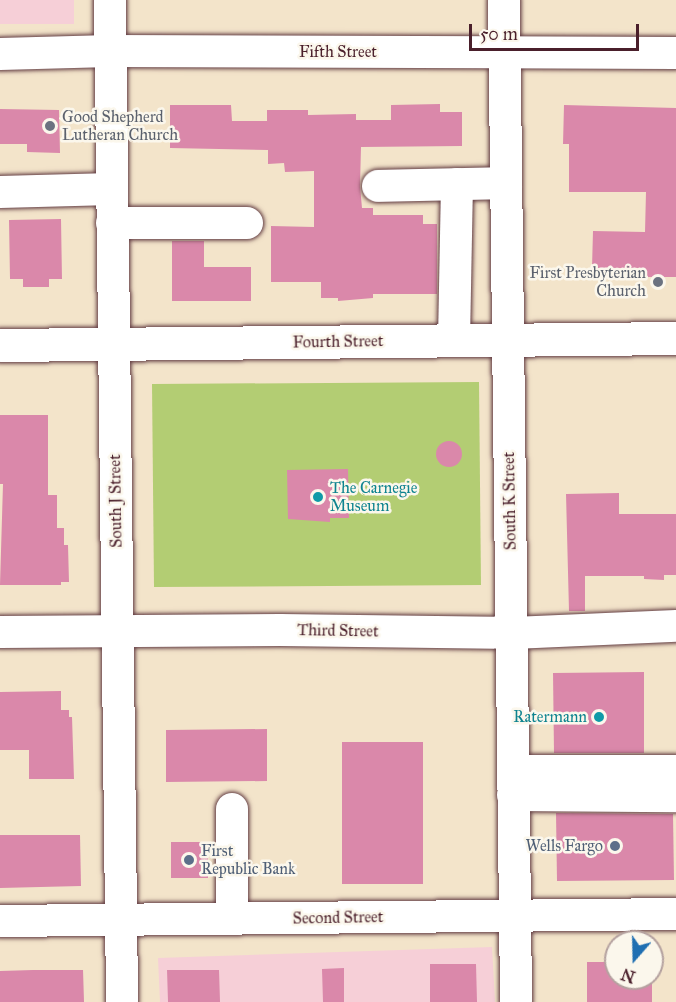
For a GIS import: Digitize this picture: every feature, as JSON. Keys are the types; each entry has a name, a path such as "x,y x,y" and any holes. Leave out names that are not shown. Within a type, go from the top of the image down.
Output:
{"main road":[{"name":"Fourth Street","path":"0,345 676,338"}],"street":[{"name":"South J Street","path":"110,0 122,1002"},
{"name":"South K Street","path":"504,0 516,1002"},
{"name":"Fifth Street","path":"0,54 110,51 676,53"},
{"path":"378,186 506,183"},
{"path":"454,340 457,184"},
{"path":"0,192 112,189"},
{"path":"112,223 247,223"},
{"name":"Third Street","path":"0,632 280,630 513,633 676,626"},
{"path":"513,783 663,771"},
{"path":"513,783 676,796"},
{"path":"232,809 232,919"},
{"name":"Second Street","path":"0,921 676,914"}],"shaded area":[{"path":"0,0 74,0 74,24 0,24"},
{"path":"492,947 495,1002 160,1002 158,958"}],"green space":[{"path":"479,382 481,585 154,587 152,384"}],"building":[{"path":"440,104 440,112 462,112 462,146 361,147 360,186 362,208 373,208 373,215 423,215 423,224 437,224 437,294 373,294 373,298 338,301 338,298 321,298 321,282 271,282 271,226 314,227 314,171 285,172 284,163 268,164 268,150 170,148 170,105 231,105 232,121 267,121 267,110 308,110 308,115 356,114 356,120 391,120 391,105"},
{"path":"564,105 676,108 676,277 645,277 644,268 592,268 593,231 645,232 646,192 569,192 569,144 563,144"},
{"path":"0,109 59,110 60,153 27,152 27,144 0,144"},
{"path":"61,219 62,279 49,279 49,287 23,287 23,279 10,279 9,220"},
{"path":"172,241 204,241 204,267 251,267 251,301 172,301"},
{"path":"0,415 48,415 48,495 57,495 57,528 64,528 64,545 68,545 69,582 61,582 61,585 0,585 3,484 0,484"},
{"path":"449,441 458,445 462,454 458,463 449,467 440,463 436,454 440,445"},
{"path":"348,469 349,518 330,518 330,522 288,519 287,470"},
{"path":"619,493 619,514 676,514 676,575 664,575 664,580 644,579 644,576 585,576 585,611 569,611 566,494"},
{"name":"Ratermann","path":"644,672 644,753 554,753 553,673"},
{"path":"61,691 61,710 69,710 69,717 72,717 74,779 29,779 29,750 0,750 0,692"},
{"path":"267,729 267,781 166,782 166,730"},
{"path":"342,742 423,742 423,884 342,884"},
{"name":"Wells Fargo","path":"556,813 673,814 674,880 557,881"},
{"path":"0,835 80,835 81,886 0,888"},
{"name":"First Republic Bank","path":"171,842 208,842 208,878 171,878"},
{"path":"587,962 604,962 604,990 652,990 652,1002 587,1002"},
{"path":"430,964 476,964 477,1002 430,1002"},
{"path":"344,968 344,1002 323,1002 322,969"},
{"path":"83,970 84,1002 0,1002 0,971"},
{"path":"167,970 219,970 220,1002 168,1002"}],"place":[{"name":"Good Shepherd Lutheran Church","path":"50,126"},
{"name":"First Presbyterian Church","path":"658,282"},
{"name":"The Carnegie Museum","path":"318,497"},
{"name":"Ratermann","path":"599,717"},
{"name":"Wells Fargo","path":"615,846"},
{"name":"First Republic Bank","path":"189,860"}]}
